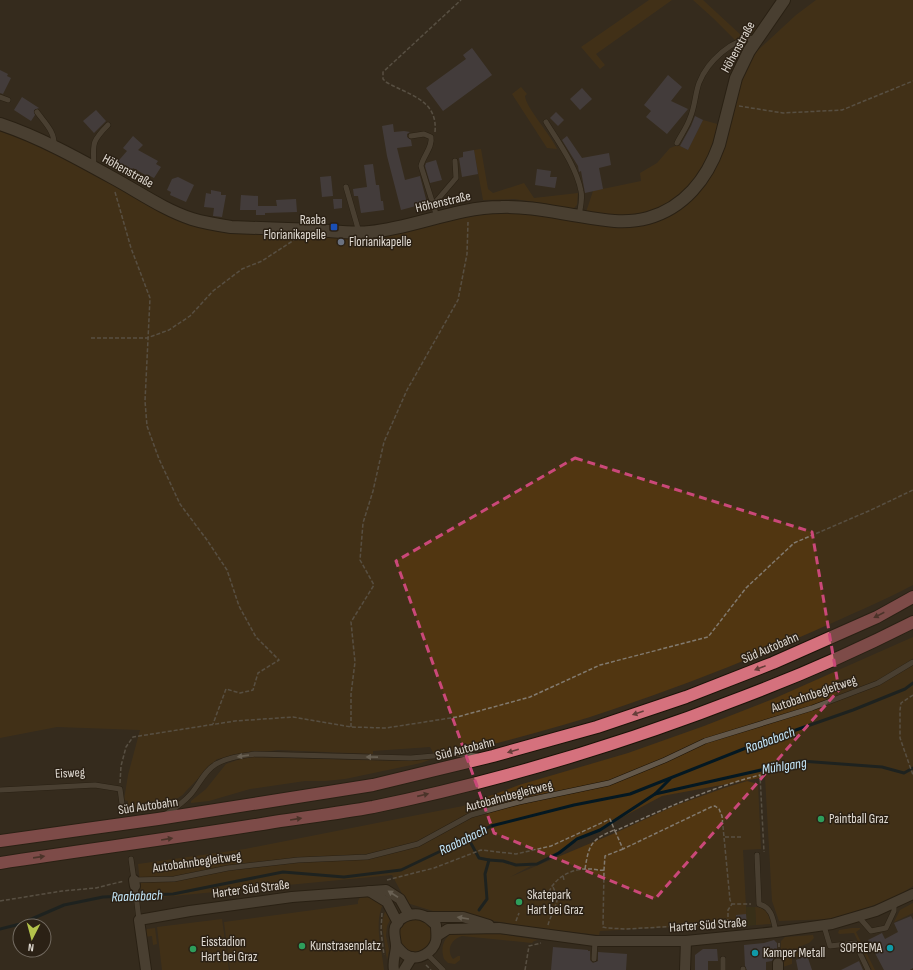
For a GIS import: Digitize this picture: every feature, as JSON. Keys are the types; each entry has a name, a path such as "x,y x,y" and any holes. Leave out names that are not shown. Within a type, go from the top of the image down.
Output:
{"highway":[{"name":"Süd Autobahn","path":"0,841 158,819 373,786 493,756 596,726 686,697 773,663 877,617 913,597"},
{"path":"0,863 165,840 372,807 498,778 602,748 692,717 780,683 881,638 913,622"}],"street":[{"name":"Höhenstraße","path":"0,124 54,147 191,219 231,227 359,233 388,229 468,210 501,207 519,208 612,221 647,218 675,205 694,190 710,165 719,145 736,78 749,51 784,0"},
{"name":"Harter Süd Straße","path":"139,920 190,911 292,897 367,890 386,890 400,899 409,915 418,914 426,917 463,917 499,928"},
{"path":"367,890 387,902 398,923"},
{"name":"Harter Süd Straße","path":"437,936 448,929 499,928 546,932 596,941 686,941 824,926 876,911 913,894"},
{"path":"394,970 392,963 396,945 394,938 395,928 404,917 409,915"},
{"path":"396,945 407,955 412,957 427,954 436,943 437,936 436,925 426,917"},
{"path":"139,920 146,970"},
{"path":"685,970 686,941"},
{"path":"404,970 412,957"}],"lane":[{"path":"677,143 690,118 698,86 708,66 714,59 731,46 750,38 758,38"},
{"path":"0,96 8,100"},
{"path":"37,112 53,133 54,147"},
{"path":"546,122 573,169 579,186 582,198 579,216"},
{"path":"94,168 94,141 96,136 108,125"},
{"path":"412,136 424,134 431,137 432,141 421,166 437,217"},
{"path":"433,205 456,178 455,161"},
{"path":"346,187 359,233"},
{"name":"Autobahnbegleitweg","path":"134,883 174,879 228,868 298,860 367,857 418,844 471,815 520,802 609,782 665,760 705,741 812,708 878,683 913,662"},
{"path":"158,819 180,805 191,794 202,777 216,764 232,757 255,754 411,758 456,754 493,756"},
{"name":"Eisweg","path":"0,790 95,785 120,788"},
{"path":"120,788 123,811"},
{"path":"757,855 759,904 766,906 771,913 776,932"},
{"path":"130,859 139,920"},
{"path":"858,916 871,931 886,928 894,911 894,902"},
{"path":"824,926 830,946 855,943 868,970"},
{"path":"594,959 596,941"},
{"path":"427,954 443,970"},
{"path":"723,959 723,970"}],"path":[{"path":"432,141 435,137 436,130 432,113 427,105 416,96 386,82 383,79 383,72 461,0"},
{"path":"729,104 783,113 842,110 913,81"},
{"path":"111,177 131,248 150,298 145,401 147,426 159,459 180,504 227,570 239,606 256,637 279,660 258,673 253,690 240,693 226,689 213,724"},
{"path":"351,727 351,694 355,662 350,622 374,585 360,560 363,523 373,491 384,442 407,390 458,300 467,254 468,210"},
{"path":"91,338 147,338 169,330 190,316 213,291 242,270 262,261 308,230"},
{"path":"120,788 121,766 126,747 133,737 235,721 293,717 351,727 386,728 457,717 530,697 600,665 708,637 746,588 794,543 872,510 913,490"},
{"path":"913,695 901,703 900,710 900,738 913,775"},
{"path":"585,869 590,847 597,838 672,805 760,775 764,854"},
{"path":"732,904 730,900 722,816 719,809 715,806 605,856 603,927 626,929 728,923 736,921"},
{"path":"469,855 481,850 516,854 551,846 610,819 623,848"},
{"path":"725,837 742,837"},
{"path":"549,892 552,884 563,876 585,869 604,870"},
{"path":"563,876 564,880"},
{"path":"0,901 62,891 134,883"},
{"path":"525,970 529,946 540,944 544,940 557,902 552,884"},
{"path":"732,904 759,904"},
{"path":"728,923 728,910 732,904"},
{"path":"382,910 381,931 384,957"},
{"path":"776,932 779,939 778,967"}],"highlighted area":[{"path":"575,458 812,532 839,690 655,899 494,833 396,561"}],"shaded area":[{"path":"649,0 672,0 596,54 605,65 600,69 581,47"},
{"path":"693,0 703,0 743,37 757,27 749,37 737,42"},
{"path":"816,0 913,0 913,585 790,642 690,682 592,716 526,736 437,759 430,747 373,751 373,754 278,750 217,759 183,795 170,802 151,809 145,807 128,809 128,801 124,800 128,775 140,730 57,727 0,738 0,131 32,143 125,188 170,212 278,234 344,238 501,207 611,225 695,196 740,77 756,52 796,15"},
{"path":"521,87 527,94 525,96 526,101 557,149 547,148 512,94"},
{"path":"703,120 721,125 706,169 672,203 646,213 631,215 620,216 586,212 593,191 641,181 640,173 657,163 670,148 678,145 688,150"},
{"path":"481,149 488,189 493,193 524,183 534,198 578,193 577,205 573,209 570,209 514,199 483,200 474,150"},
{"path":"913,637 913,886 893,899 831,919 779,921 772,901 765,777 662,796 510,877 615,833 674,806 747,781 758,784 761,849 743,850 747,926 674,927 600,931 599,935 537,928 433,911 407,903 392,875 142,899 138,864 245,849 463,806 519,785 628,753 704,726 773,699"},
{"path":"246,757 396,761 432,759 421,763 345,779 305,781 250,789 209,801 191,803 191,801 206,789 226,764"},
{"name":"Kunstrasenplatz","path":"368,896 384,902 379,918 379,936 384,970 230,970 224,922 358,904 360,897"},
{"path":"913,903 913,913 894,922 900,910"},
{"path":"387,905 391,918 387,926 386,936 389,950 387,960 382,925"},
{"path":"755,907 762,908 766,912 771,924 756,925"},
{"path":"413,918 419,918 423,919 430,925 433,935 432,942 426,949 419,952 413,952 409,951 402,945 399,938 399,932 400,928 406,921"},
{"name":"Eisstadion Hart bei Graz","path":"222,919 229,970 162,970 157,927"},
{"path":"155,928 157,944 153,945 152,936 145,937 144,933 147,929"},
{"path":"860,928 856,932 875,970 872,970 854,933 838,933 839,930"},
{"path":"481,931 538,940 532,943 462,936 458,937 452,942 450,949 453,959 460,956 460,960 455,964 448,963 444,959 443,946 445,940 450,934"},
{"path":"813,935 814,938 809,943 798,947 801,956 792,958 792,964 783,967 780,970 781,941 785,937"}],"sand":[{"path":"746,907 755,907 756,925 747,926"}],"building":[{"path":"472,48 492,75 443,111 426,88 466,59 463,55"},
{"path":"0,70 8,74 7,76 11,78 3,94 0,93"},
{"path":"668,75 682,87 671,101 688,109 667,134 646,117 651,111 644,105"},
{"path":"582,88 592,99 580,110 570,99"},
{"path":"22,97 39,108 34,110 35,115 31,121 14,110"},
{"path":"96,110 106,121 94,133 83,121"},
{"path":"556,112 564,120 558,126 550,118"},
{"path":"695,116 703,120 688,150 680,146"},
{"path":"393,124 394,132 410,132 407,134 407,137 411,140 412,146 397,148 405,180 420,176 427,203 401,210 387,156 382,126"},
{"path":"133,136 143,145 138,150 158,161 156,164 161,167 154,178 149,177 133,168 128,177 113,167 127,151 123,148"},
{"path":"567,136 582,158 609,153 611,165 599,168 603,189 585,193 581,171 579,172 578,166 562,140"},
{"path":"474,150 478,174 462,177 459,158 463,157 463,152"},
{"path":"436,160 442,180 430,183 425,166 426,163"},
{"path":"373,164 376,185 379,185 384,210 361,213 358,196 354,196 353,189 367,187 364,165"},
{"path":"537,169 551,171 550,177 557,177 555,188 535,185"},
{"path":"331,176 333,196 322,197 320,177"},
{"path":"178,177 194,185 186,202 170,195 171,192 167,190 172,179"},
{"path":"211,190 221,192 221,195 226,195 222,217 213,216 214,208 204,207 206,193 211,194"},
{"path":"241,195 258,196 258,206 277,206 276,200 296,199 297,212 265,213 265,215 256,215 256,210 240,210"},
{"path":"333,199 342,199 342,208 334,209"},
{"path":"746,914 747,926 736,926 736,915"},
{"name":"SOPREMA","path":"911,916 913,920 913,968 910,970 884,970 868,940 882,933 885,939 898,932 894,923"},
{"name":"Kamper Metall","path":"774,940 777,943 777,957 772,961 766,962 766,970 747,970 745,966 744,945 764,943"},
{"path":"553,947 588,950 590,951 590,960 593,963 598,961 598,952 627,954 626,970 551,970"},
{"path":"703,949 717,949 718,961 708,961 708,970 695,970 695,955"},
{"path":"807,955 812,970 798,970 796,960"},
{"path":"859,961 863,970 841,970"}],"waterway":[{"name":"Raababach","path":"0,929 20,924 64,905 103,897 173,894 283,872 344,877 401,870 491,826 574,805 630,794 756,744 853,710 905,689 913,683"},
{"name":"Mühlgang","path":"655,794 801,761 882,767 904,773 913,768"},
{"path":"489,860 503,861 516,865 537,864 559,853 577,839 600,830 655,794 670,779"},
{"path":"468,838 479,858 489,860 485,874 487,899 479,910"}],"place":[{"name":"Raaba Florianikapelle","path":"334,227"},
{"name":"Florianikapelle","path":"341,242"},
{"name":"Paintball Graz","path":"821,819"},
{"name":"Skatepark Hart bei Graz","path":"519,902"},
{"name":"Kunstrasenplatz","path":"302,946"},
{"name":"SOPREMA","path":"890,948"},
{"name":"Eisstadion Hart bei Graz","path":"193,949"},
{"name":"Kamper Metall","path":"755,953"}]}
